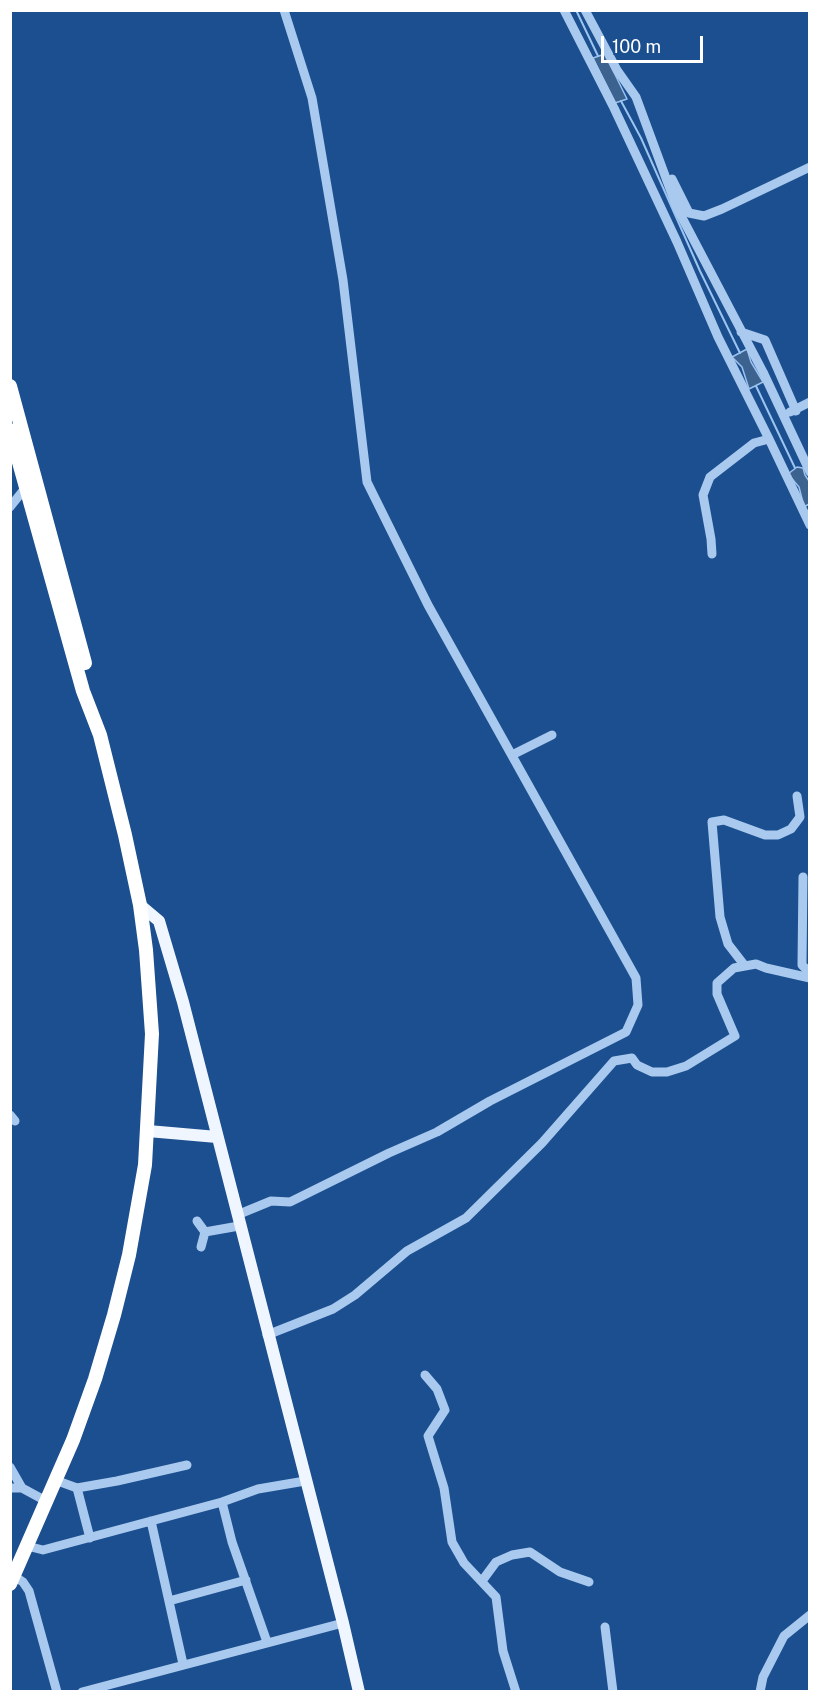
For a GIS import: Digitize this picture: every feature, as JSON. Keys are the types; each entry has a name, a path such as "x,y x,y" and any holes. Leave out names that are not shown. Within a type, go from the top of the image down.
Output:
{"highway":[{"path":"10,386 92,688 100,735 140,905 152,1034 145,1165 129,1256 114,1315 95,1379 73,1440 12,1578"},
{"path":"10,430 83,691 100,735"}],"main road":[{"path":"140,905 159,921 183,1002 343,1623 358,1692"},
{"path":"148,1131 217,1137"}],"street":[{"path":"205,1232 238,1220 271,1201 290,1202 437,1132 490,1101 626,1032 638,1005 636,978 428,605 368,482 343,280 312,98 284,10"},
{"path":"564,10 614,108 677,242 718,338 810,525"},
{"path":"585,10 617,70 636,97 663,166 670,176 741,332 763,372 810,472"},
{"path":"687,216 704,216 722,209 810,167"},
{"path":"741,332 765,340 796,411"},
{"path":"782,414 796,411 810,402"},
{"path":"712,554 703,495 710,477 754,443 769,439"},
{"path":"10,507 26,486"},
{"path":"512,755 552,735"},
{"path":"745,966 728,944 720,917 712,822 724,820 765,836 778,835 791,830 800,817 797,796"},
{"path":"803,877 802,964 810,973"},
{"path":"267,1335 333,1309 355,1295 406,1251 466,1218 542,1143 614,1061 632,1058 637,1065 652,1072 667,1072 686,1066 735,1036 717,994 717,983 734,968 756,964 810,978"},
{"path":"197,1221 205,1232"},
{"path":"201,1247 205,1232"},
{"path":"425,1375 437,1389 445,1410 428,1436 444,1488 452,1542 464,1563 496,1597 503,1651 516,1692"},
{"path":"55,1480 78,1488 188,1465"},
{"path":"10,1467 22,1488"},
{"path":"27,1546 43,1550 222,1502 258,1489 305,1481"},
{"path":"10,1488 22,1488 46,1501"},
{"path":"78,1488 90,1538"},
{"path":"222,1502 232,1542 267,1642"},
{"path":"151,1521 183,1664"},
{"path":"482,1581 496,1562 512,1555 530,1552 560,1572 589,1582"},
{"path":"12,1578 23,1581 29,1591 57,1692"},
{"path":"169,1601 246,1580"},
{"path":"760,1692 763,1677 784,1636 810,1615"},
{"path":"82,1692 343,1623"},
{"path":"605,1627 613,1692"}],"water":[{"path":"605,54 627,99 615,103 593,58"},
{"path":"747,349 751,362 763,382 749,389 742,367 732,357"},
{"path":"797,467 803,468 809,481 809,504 804,507 799,487 788,474"}],"waterway":[{"path":"576,10 598,56"},
{"path":"621,101 641,138 700,271 740,353"},
{"path":"756,386 795,468"}]}
